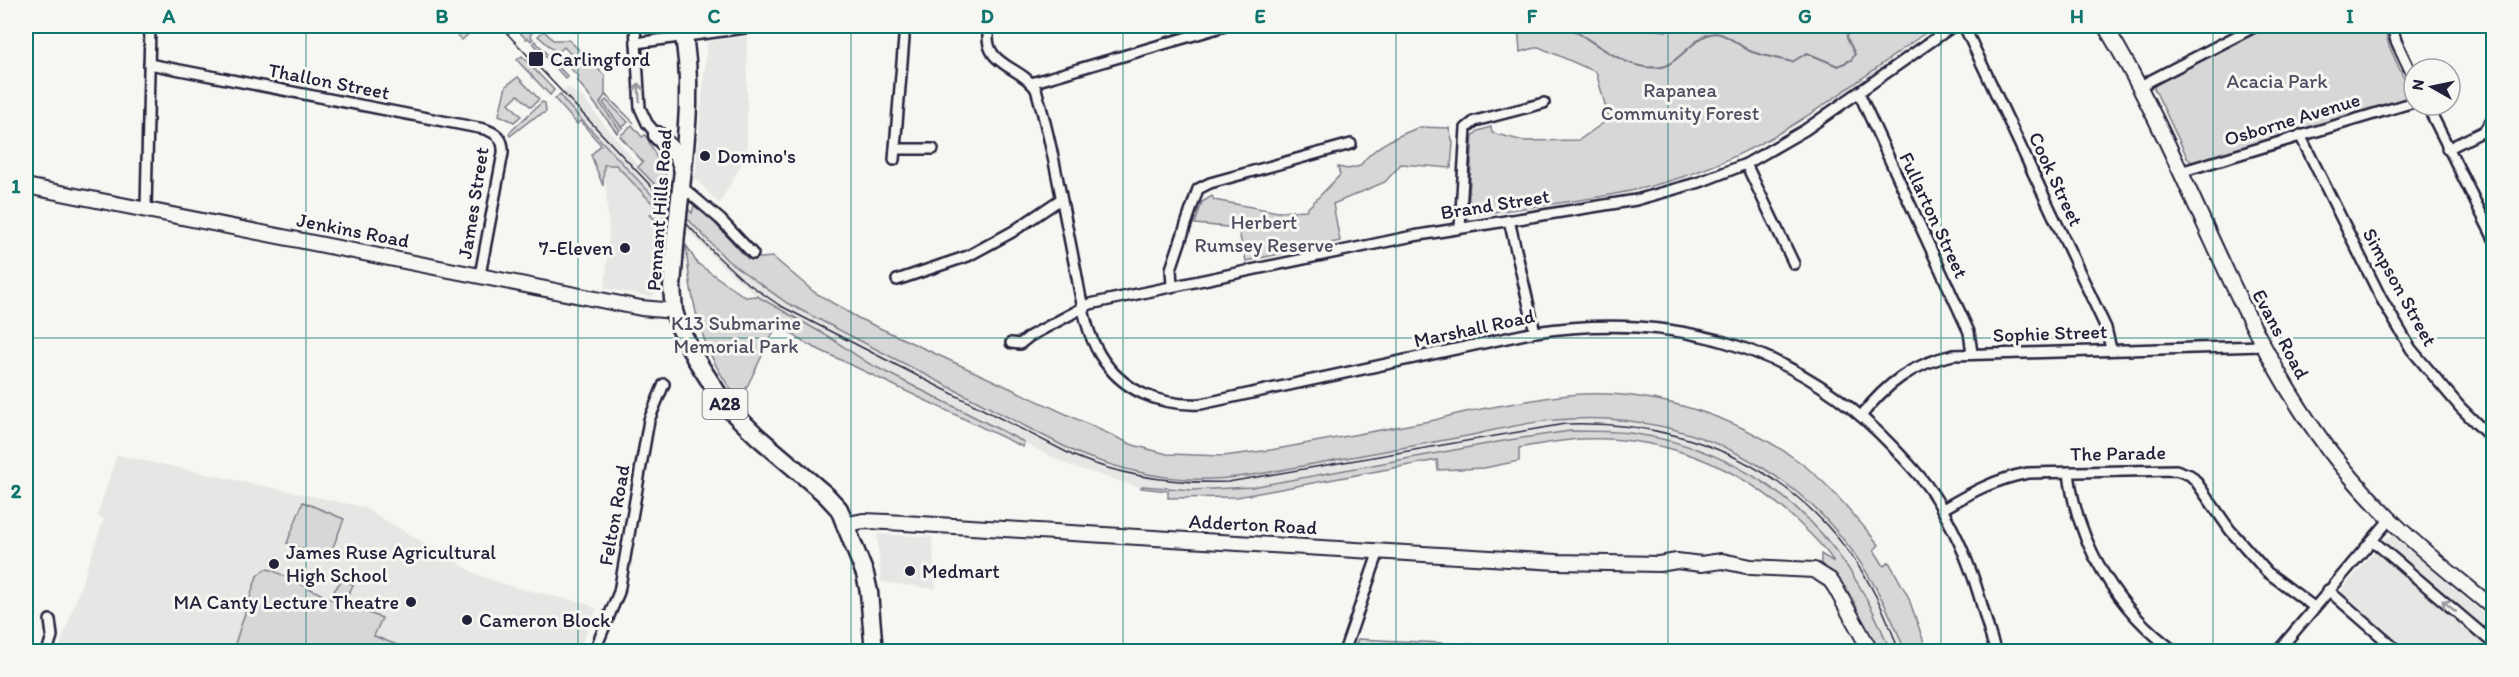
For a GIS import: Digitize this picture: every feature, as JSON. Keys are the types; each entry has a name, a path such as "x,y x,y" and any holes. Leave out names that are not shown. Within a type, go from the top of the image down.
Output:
{"highway":[{"name":"Pennant Hills Road","path":"684,31 687,109 672,279 674,311 695,358 726,406 816,488 820,501 830,515 844,525 856,549 867,583 874,651"},
{"path":"657,135 678,156 682,185"}],"main road":[{"name":"Evans Road","path":"2105,26 2139,86 2262,345 2302,412 2322,441 2390,519 2493,608"},
{"name":"Jenkins Road","path":"26,186 641,308 674,311"},
{"name":"Adderton Road","path":"844,525 863,521 887,522 1557,562 1659,564 1674,568 1723,571 1751,567 1804,569 1822,574 1835,587 1858,632 1871,651"},
{"name":"Adderton Road","path":"1858,632 1863,651"}],"street":[{"path":"146,209 150,26"},
{"path":"635,26 640,108 647,123 657,135"},
{"path":"636,44 684,31 759,26"},
{"path":"894,160 904,38 903,26"},
{"path":"989,26 987,39 993,55 1031,83 1225,26"},
{"name":"Brand Street","path":"1011,344 1020,344 1083,306 1460,228 1636,200 1700,182 1746,164 1804,130 1953,26"},
{"name":"Cook Street","path":"1964,26 2106,328 2111,349"},
{"path":"2139,86 2256,26"},
{"path":"2392,26 2403,57"},
{"name":"Thallon Street","path":"149,64 484,129 500,138"},
{"name":"Marshall Road","path":"1031,83 1041,107 1083,306 1093,342 1100,356 1117,376 1148,397 1187,405 1222,400 1535,332 1590,325 1665,329 1714,338 1778,362 1815,382 1861,416 1903,457 1943,509 1970,569 1996,651"},
{"name":"Fullarton Street","path":"1858,93 1969,332 1972,353"},
{"path":"1460,228 1466,128 1475,121 1544,104"},
{"name":"Osborne Avenue","path":"2180,172 2402,105"},
{"path":"2432,117 2493,239"},
{"path":"2447,149 2484,131 2493,117"},
{"name":"Simpson Street","path":"2300,135 2381,298 2411,349 2460,407 2493,441"},
{"name":"James Street","path":"480,275 502,158 503,149 500,138"},
{"path":"1172,286 1171,269 1198,189 1210,183 1351,144"},
{"path":"895,149 933,149"},
{"path":"1746,164 1794,264"},
{"path":"682,185 721,220 753,254"},
{"path":"897,280 968,256 1012,232 1061,199"},
{"path":"1509,220 1535,332"},
{"name":"Sophie Street","path":"1861,416 1887,385 1913,368 1937,358 1972,353 2262,345"},
{"name":"Felton Road","path":"594,651 619,592 649,420 664,384"},
{"name":"The Parade","path":"1943,509 1975,490 2000,479 2028,473 2169,469 2190,475 2230,530 2267,572 2314,607"},
{"path":"2070,472 2071,487 2089,545 2104,576 2145,627 2176,651"},
{"path":"2277,651 2390,519"},
{"path":"2372,540 2493,644"},
{"path":"1344,651 1379,551"},
{"path":"2328,590 2399,651"},
{"path":"46,651 52,636 50,620"}],"shaded area":[{"path":"747,36 747,155 719,204 695,178 707,42"},
{"path":"567,87 578,92 655,186 728,261 746,275 787,303 850,337 1077,453 1110,467 1142,474 1245,476 1555,420 1611,418 1681,430 1737,452 1758,464 1781,478 1826,518 1849,545 1872,579 1905,651 1890,651 1863,589 1841,555 1791,503 1747,472 1713,455 1649,436 1601,431 1542,434 1290,481 1216,490 1143,486 1141,488 1068,465 868,363 829,337 757,296 723,267 565,102 560,94"},
{"path":"604,165 616,165 657,208 650,215 665,229 659,291 651,297 605,288 609,233"},
{"name":"James Ruse Agricultural High School","path":"117,455 363,507 480,576 514,587 585,603 597,609 578,651 58,652 104,519 97,516"},
{"path":"877,534 932,537 936,589 881,582"},
{"path":"2393,536 2493,622 2493,651 2407,651 2339,593 2386,538"}],"green space":[{"path":"447,26 477,26 462,40"},
{"path":"514,26 538,26 530,35 533,39 531,41 526,39"},
{"name":"Rapanea Community Forest","path":"1518,26 1626,26 1666,31 1676,26 1935,26 1818,109 1757,146 1724,161 1691,174 1610,195 1472,215 1468,210 1473,136 1478,131 1491,127 1492,133 1524,141 1579,140 1609,119 1596,72 1539,47 1520,52"},
{"name":"Acacia Park","path":"2265,26 2384,26 2389,46 2402,74 2402,102 2195,164 2188,159 2154,88 2156,82"},
{"path":"544,31 553,40 569,40 605,76 605,94 634,123 605,95 600,103 620,130 617,133 577,80 579,77 567,65 574,58 564,47 557,53 538,36"},
{"path":"535,41 568,77 566,79 533,43"},
{"path":"522,56 554,90 550,95 517,60"},
{"path":"518,77 539,99 531,107 518,95 509,103 521,116 514,122 499,115 506,86"},
{"path":"560,94 668,212 665,229 650,215 657,208 616,165 604,165 603,186 591,155 601,145 580,121 577,124 555,99"},
{"path":"606,100 628,122 622,128 603,103"},
{"path":"542,102 545,103 546,112 532,119 510,136 509,133"},
{"path":"632,125 642,137 645,135 647,138 669,182 669,189 692,213 695,202 748,259 773,257 814,292 858,318 1133,445 1167,454 1223,456 1271,450 1435,420 1491,407 1583,394 1611,394 1667,402 1722,419 1749,431 1797,460 1820,479 1851,511 1879,545 1874,550 1884,566 1889,562 1908,596 1927,651 1905,651 1894,623 1866,571 1850,548 1811,504 1788,485 1739,454 1715,443 1663,427 1610,419 1582,418 1544,421 1266,473 1219,479 1187,479 1145,474 1077,453 787,303 728,261 638,167 643,162 620,136"},
{"name":"Herbert Rumsey Reserve","path":"1420,127 1449,128 1453,143 1451,168 1401,164 1385,182 1333,204 1340,241 1246,261 1238,228 1195,224 1202,202 1212,196 1214,200 1278,212 1306,210 1340,175 1338,167 1348,169 1360,166 1379,147"},
{"name":"K13 Submarine Memorial Park","path":"686,245 697,263 745,297 757,296 829,337 868,363 1024,442 1023,447 803,342 778,323 740,401 716,366 700,328 691,287"},
{"path":"1570,431 1630,433 1676,443 1719,458 1757,479 1792,504 1822,534 1849,569 1871,608 1890,651 1874,651 1855,603 1841,582 1821,565 1821,554 1834,562 1813,536 1776,502 1726,470 1699,458 1641,442 1612,439 1558,441 1519,448 1519,461 1484,468 1438,470 1437,460 1237,497 1168,498 1168,491 1141,488 1143,486 1192,490 1252,487"},
{"path":"303,502 344,519 328,560 287,543"},
{"path":"265,569 272,570 331,599 382,618 374,636 407,649 406,651 223,651 224,648 233,650 257,576"},
{"path":"343,578 353,585 346,599 334,591"},
{"path":"1358,639 1567,649 1567,652 1353,651"}],"waterway":[{"path":"1570,26 1615,56 1649,67 1661,67 1668,64 1697,41 1712,34 1724,35 1752,52 1767,56 1792,62 1807,53 1838,66 1851,60 1855,54 1847,38 1849,26"}],"tram line":[{"path":"500,26 716,255 743,280 779,305 1074,456 1112,469 1150,478 1188,482 1228,482 1565,424 1622,426 1677,436 1727,453 1772,479 1813,511 1848,551 1877,598 1899,652"}],"place":[{"name":"Carlingford","path":"536,59"},
{"name":"Domino's","path":"705,156"},
{"name":"7-Eleven","path":"625,248"},
{"name":"James Ruse Agricultural High School","path":"274,564"},
{"name":"Medmart","path":"910,571"},
{"name":"MA Canty Lecture Theatre","path":"411,602"},
{"name":"Cameron Block","path":"467,620"}]}
